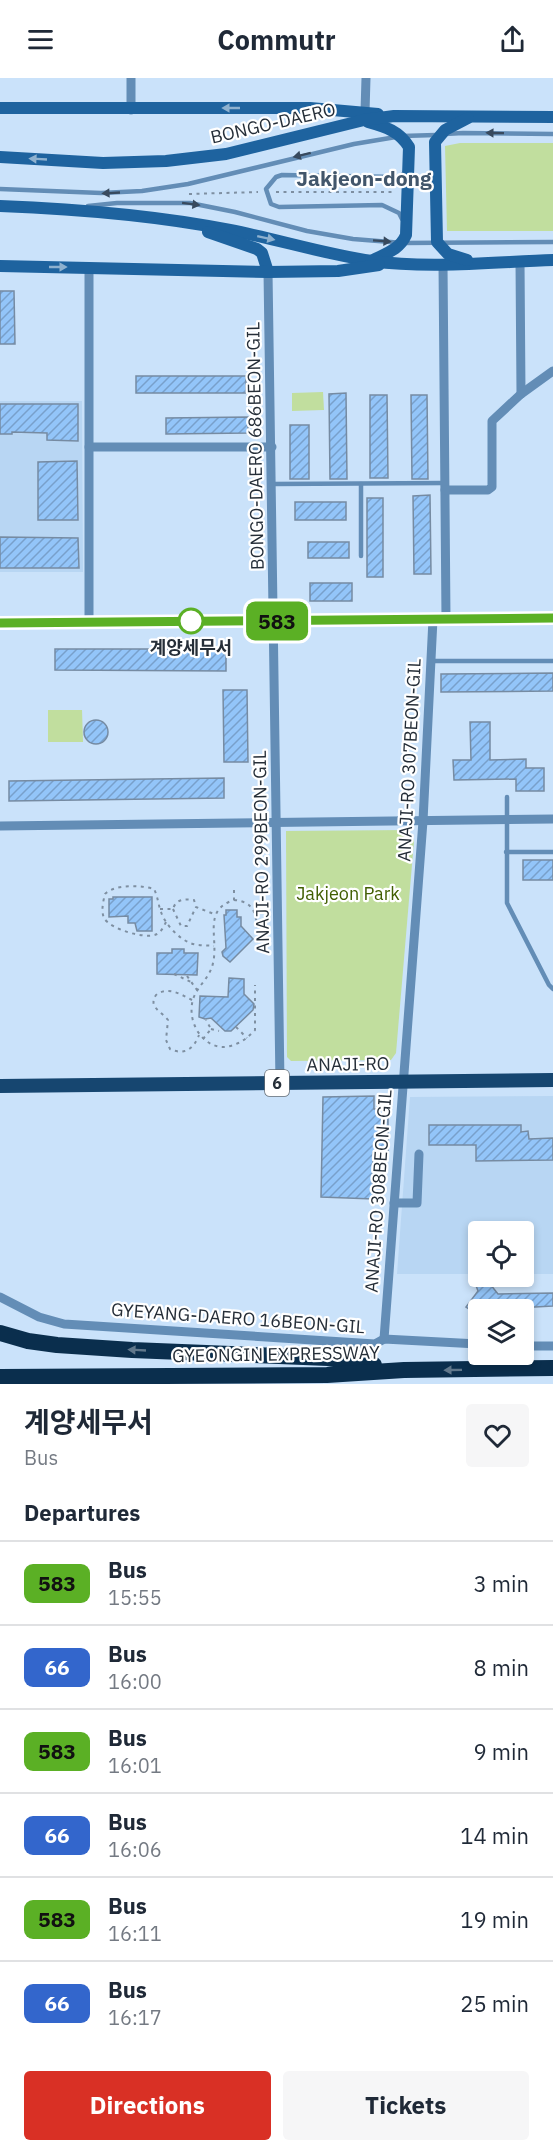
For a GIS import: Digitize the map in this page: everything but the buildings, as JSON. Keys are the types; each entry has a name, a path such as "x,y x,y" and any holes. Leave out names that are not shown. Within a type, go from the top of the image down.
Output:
{"highway":[{"path":"0,1333 28,1341 57,1345 328,1358 404,1370"},
{"name":"GYEONGIN EXPRESSWAY","path":"0,1377 327,1375 404,1370 553,1368"}],"main road":[{"path":"0,108 131,110 310,108 364,116 402,136 409,147 407,226 403,243 372,261"},
{"name":"BONGO-DAERO","path":"0,157 103,163 166,161 226,154 364,116 553,117"},
{"path":"470,118 439,135 435,142 437,242 448,254 474,262"},
{"path":"0,206 70,208 179,221 372,261 443,264 553,260"},
{"path":"179,221 257,249 262,253 268,272"},
{"path":"0,266 268,272 338,271 396,263"},
{"name":"ANAJI-RO","path":"0,1086 553,1080"}],"street":[{"path":"131,78 131,110"},
{"path":"364,116 366,78"},
{"path":"520,261 521,394"},
{"path":"443,264 446,619"},
{"path":"89,267 89,622"},
{"name":"BONGO-DAERO 686BEON-GIL","path":"268,272 274,621"},
{"path":"445,487 488,490 492,487 492,421 521,394 553,371"},
{"path":"89,447 272,447"},
{"name":"ANAJI-RO 307BEON-GIL","path":"403,1082 423,821 433,620"},
{"name":"ANAJI-RO 299BEON-GIL","path":"274,621 280,1083"},
{"path":"0,826 553,819"},
{"name":"ANAJI-RO 308BEON-GIL","path":"384,1339 403,1082"},
{"path":"394,1203 417,1203 419,1154"},
{"name":"GYEYANG-DAERO 16BEON-GIL","path":"0,1297 39,1317 64,1324 375,1344 384,1339 468,1343"},
{"path":"534,1346 553,1346"}],"lane":[{"path":"0,189 101,194 142,191 188,184 300,155 402,136 463,133 553,134"},
{"path":"407,226 399,213 382,205 279,207 271,204 266,189 271,182 282,176 399,177 408,170"},
{"path":"70,208 117,203 190,203 353,239 403,243 553,242"},
{"path":"273,484 445,487"},
{"path":"361,484 361,556"},
{"path":"431,661 553,661"},
{"path":"507,797 507,903 553,989"},
{"path":"506,852 553,852"}],"path":[{"path":"180,195 267,192 408,192"},
{"path":"166,922 162,930 154,935 138,935 111,925 105,920 102,911 105,894 114,888 154,889 166,922 182,939 191,944 214,946"},
{"path":"234,890 234,900"},
{"path":"179,900 194,900 196,907 187,926 181,926 173,909 179,900"},
{"path":"255,985 255,1030 235,1045 225,1047 208,1043 203,1039 193,1021 191,1012 197,990 213,965 214,914 219,906 234,900 250,904 255,912 257,949"},
{"path":"196,907 214,914"},
{"path":"160,909 173,909"},
{"path":"174,974 191,982"},
{"path":"187,976 197,990"},
{"path":"193,1000 176,992 164,990 156,995 153,1002 168,1020 166,1040 170,1049 175,1052 186,1052 196,1044 200,1035"},
{"path":"207,1020 211,1029"},
{"path":"236,1026 247,1038"},
{"path":"203,1039 211,1029"},
{"path":"211,1029 219,1031"}],"shaded area":[{"path":"0,401 82,401 83,572 0,572"},
{"path":"553,1096 553,1274 534,1274 534,1221 468,1221 468,1274 397,1274 410,1097"}],"green space":[{"path":"460,143 553,143 553,231 447,231 445,146"},
{"path":"323,392 324,410 292,411 292,393"},
{"path":"48,710 82,710 83,742 48,742"},
{"name":"Jakjeon Park","path":"409,830 414,841 396,1053 391,1060 291,1061 287,1057 286,831"}],"tunnel":[{"path":"0,623 553,618"}],"bus line":[{"name":"583","path":"0,623 553,618"}],"place":[{"name":"계양세무서","path":"191,621"}],"district":[{"name":"Jakjeon-dong","path":"364,178"}]}
